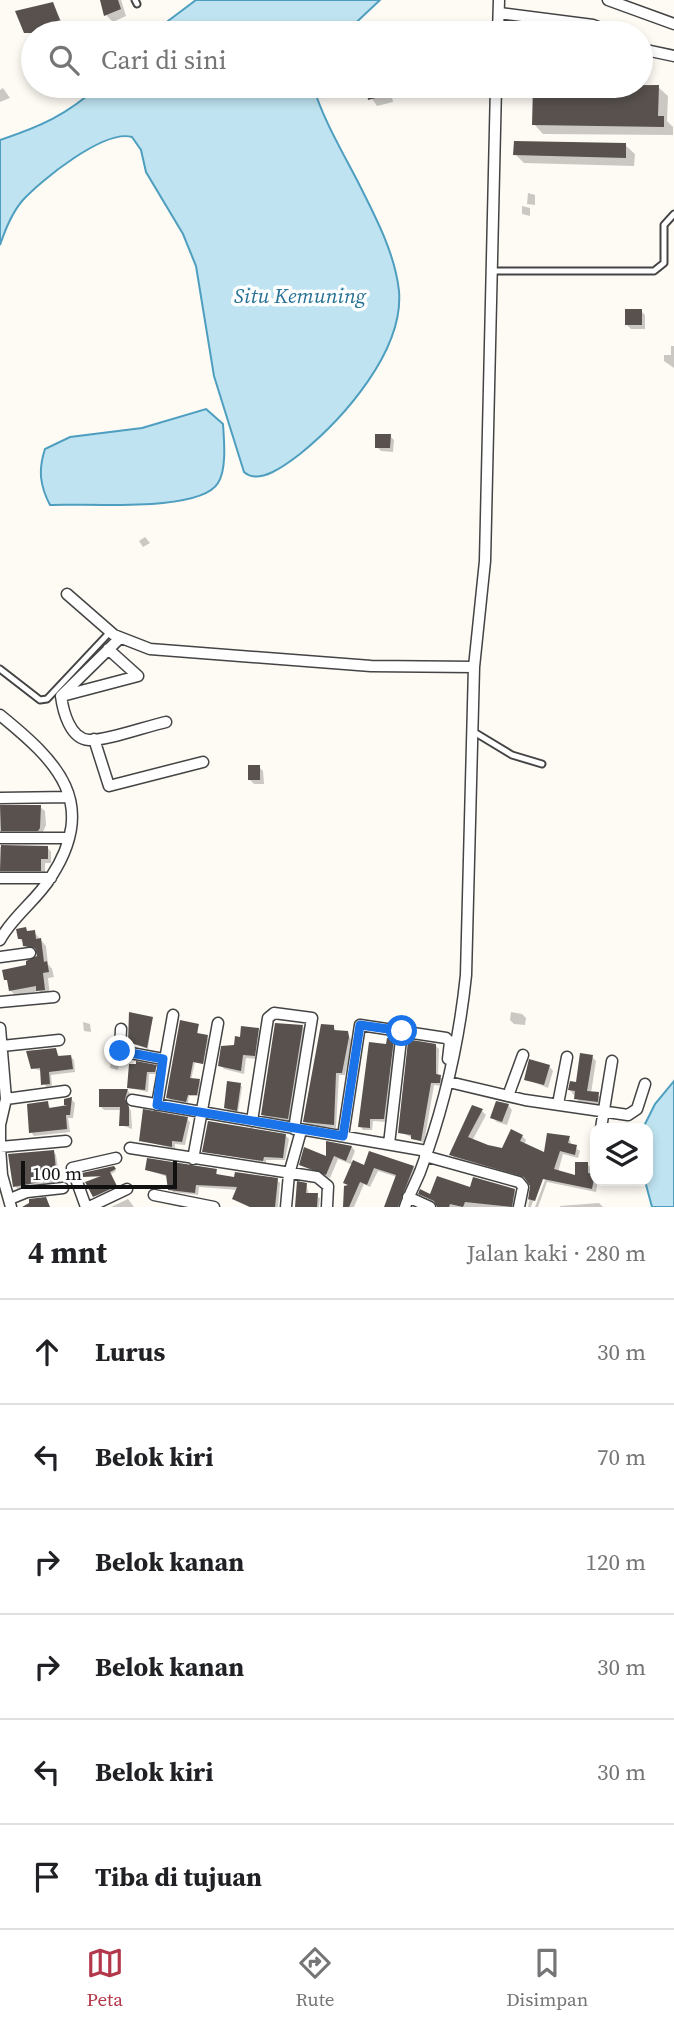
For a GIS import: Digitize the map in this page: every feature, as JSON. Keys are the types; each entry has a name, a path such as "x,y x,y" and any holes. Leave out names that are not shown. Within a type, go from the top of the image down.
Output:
{"street":[{"path":"499,0 499,21"},
{"path":"608,0 674,24"},
{"path":"499,13 562,21"},
{"path":"653,52 674,56"},
{"path":"430,1207 406,1202 449,1082 462,1018 466,975 474,667 485,561 496,98"},
{"path":"67,594 110,632 150,649 371,666 474,667"},
{"path":"61,696 120,638"},
{"path":"61,696 138,676 108,649"},
{"path":"61,696 65,716 75,734 88,740 166,722"},
{"path":"0,715 40,747 69,797 74,818 69,838 51,878 0,940"},
{"path":"94,739 109,786 203,762"},
{"path":"0,798 69,797"},
{"path":"0,838 69,838"},
{"path":"0,878 51,878"},
{"path":"0,957 30,953"},
{"path":"0,1002 54,997"},
{"path":"252,1121 268,1018 274,1013 312,1018 286,1207"},
{"path":"157,1105 163,1059 173,1015"},
{"path":"193,1159 218,1023"},
{"path":"343,1136 360,1025 446,1038 450,1042 425,1152"},
{"path":"0,1028 6,1099 0,1125 1,1174 10,1203 27,1192 62,1188"},
{"path":"121,1029 120,1051 163,1059"},
{"path":"389,1144 402,1031"},
{"path":"2,1053 59,1040"},
{"path":"509,1096 523,1055"},
{"path":"558,1104 567,1057"},
{"path":"602,1123 612,1061"},
{"path":"449,1082 509,1096 632,1114 637,1109 645,1084"},
{"path":"6,1099 65,1091"},
{"path":"132,1100 425,1152 519,1182 523,1187 519,1207"},
{"path":"0,1147 66,1141"},
{"path":"130,1148 314,1176 326,1184 327,1207"},
{"path":"116,1158 72,1168 88,1207 127,1189"},
{"path":"154,1195 214,1207"}],"lane":[{"path":"492,271 654,271 664,262 664,225 674,214"},
{"path":"0,669 40,700 47,699 110,632"},
{"path":"474,732 512,755 542,764"}],"water":[{"path":"196,0 380,0 358,21 168,21"},
{"name":"Situ Kemuning","path":"84,98 317,98 389,249 399,291 398,314 392,337 381,360 352,403 317,439 281,468 257,476 244,472 214,376 196,266 183,234 146,172 141,150 132,137 120,137 90,148 43,181 18,206 0,245 0,140 53,119"},
{"path":"206,409 223,424 224,446 221,477 207,492 166,503 50,505 41,478 45,449 70,437 142,428"},
{"path":"674,1081 674,1207 652,1207 646,1186 653,1186 653,1123 646,1123 655,1104"}],"building":[{"path":"100,0 118,0 121,9 104,16"},
{"path":"53,2 60,20 21,21 21,26 15,11"},
{"path":"653,85 659,85 658,116 664,116 664,127 532,125 533,98 653,98"},
{"path":"514,141 626,143 626,158 513,155"},
{"path":"625,309 642,309 642,325 625,325"},
{"path":"375,434 391,434 390,448 375,448"},
{"path":"248,765 260,765 260,780 248,780"},
{"path":"0,805 41,805 40,828 38,831 1,831"},
{"path":"1,845 48,846 48,859 41,859 41,871 0,871"},
{"path":"26,927 27,931 35,930 36,939 41,938 44,962 47,961 49,972 43,973 45,990 36,991 36,986 9,991 2,970 26,965 26,961 37,956 35,948 23,946 22,939 18,939 16,929"},
{"path":"129,1012 153,1017 147,1048 128,1042"},
{"path":"180,1020 199,1024 197,1033 208,1035 203,1064 193,1062 190,1078 200,1079 197,1095 188,1095 186,1102 166,1098"},
{"path":"275,1023 303,1025 288,1119 261,1115"},
{"path":"321,1024 334,1025 334,1030 348,1031 349,1037 342,1073 336,1073 334,1125 303,1122"},
{"path":"241,1026 259,1028 255,1056 243,1055 241,1071 218,1066 221,1046 234,1045 235,1036 240,1037"},
{"path":"387,1038 394,1039 384,1119 370,1119 370,1128 358,1127 369,1042 386,1044"},
{"path":"408,1041 436,1044 436,1074 441,1075 440,1083 431,1083 421,1141 411,1139 411,1135 398,1133"},
{"path":"56,1048 58,1056 71,1055 73,1069 49,1072 50,1084 41,1085 40,1068 31,1069 26,1051"},
{"path":"580,1053 593,1055 587,1091 599,1092 598,1102 574,1099 575,1091 568,1090 570,1081 576,1082"},
{"path":"529,1059 550,1065 544,1085 524,1080"},
{"path":"136,1061 157,1065 155,1072 147,1072 145,1090 127,1088 129,1064 136,1064"},
{"path":"227,1081 241,1083 237,1111 224,1108"},
{"path":"99,1089 128,1089 125,1099 129,1107 129,1126 119,1126 120,1107 99,1107"},
{"path":"72,1097 70,1115 66,1115 67,1129 29,1133 27,1104 48,1101 49,1108 68,1105 64,1105 64,1099"},
{"path":"496,1101 509,1104 502,1122 490,1118"},
{"path":"472,1105 483,1109 468,1137 488,1145 502,1148 511,1129 523,1135 520,1141 544,1152 547,1133 570,1136 568,1143 577,1145 575,1155 560,1151 554,1169 575,1175 575,1162 588,1162 592,1189 543,1179 535,1201 528,1199 530,1186 524,1177 449,1155"},
{"path":"143,1109 188,1117 182,1142 172,1141 172,1147 139,1141"},
{"path":"208,1121 286,1134 283,1158 264,1157 263,1161 202,1152"},
{"path":"326,1141 352,1146 346,1161 334,1156 326,1175 299,1165 304,1147 326,1156"},
{"path":"54,1150 57,1179 13,1187 8,1154"},
{"path":"369,1151 414,1166 398,1207 384,1207 396,1175 374,1168 367,1185 360,1182 349,1207 343,1207 344,1186 348,1185 343,1183 353,1160 364,1165"},
{"path":"147,1158 217,1169 216,1174 234,1177 235,1172 278,1178 275,1207 250,1207 232,1199 237,1187 196,1185 195,1193 168,1190 166,1175 145,1170"},
{"path":"114,1166 116,1169 110,1172 117,1186 93,1197 85,1182 101,1176 83,1177 82,1173"},
{"path":"437,1176 470,1187 473,1177 515,1189 512,1207 465,1202 463,1207 450,1204 449,1207 437,1207 434,1201 418,1194 420,1189 430,1194"},
{"path":"297,1181 307,1183 306,1193 318,1193 317,1207 295,1207"},
{"path":"46,1197 50,1207 22,1207 29,1203 29,1199"}],"route":[{"path":"120,1051 163,1059 157,1105 343,1136 360,1025 402,1031"}]}
